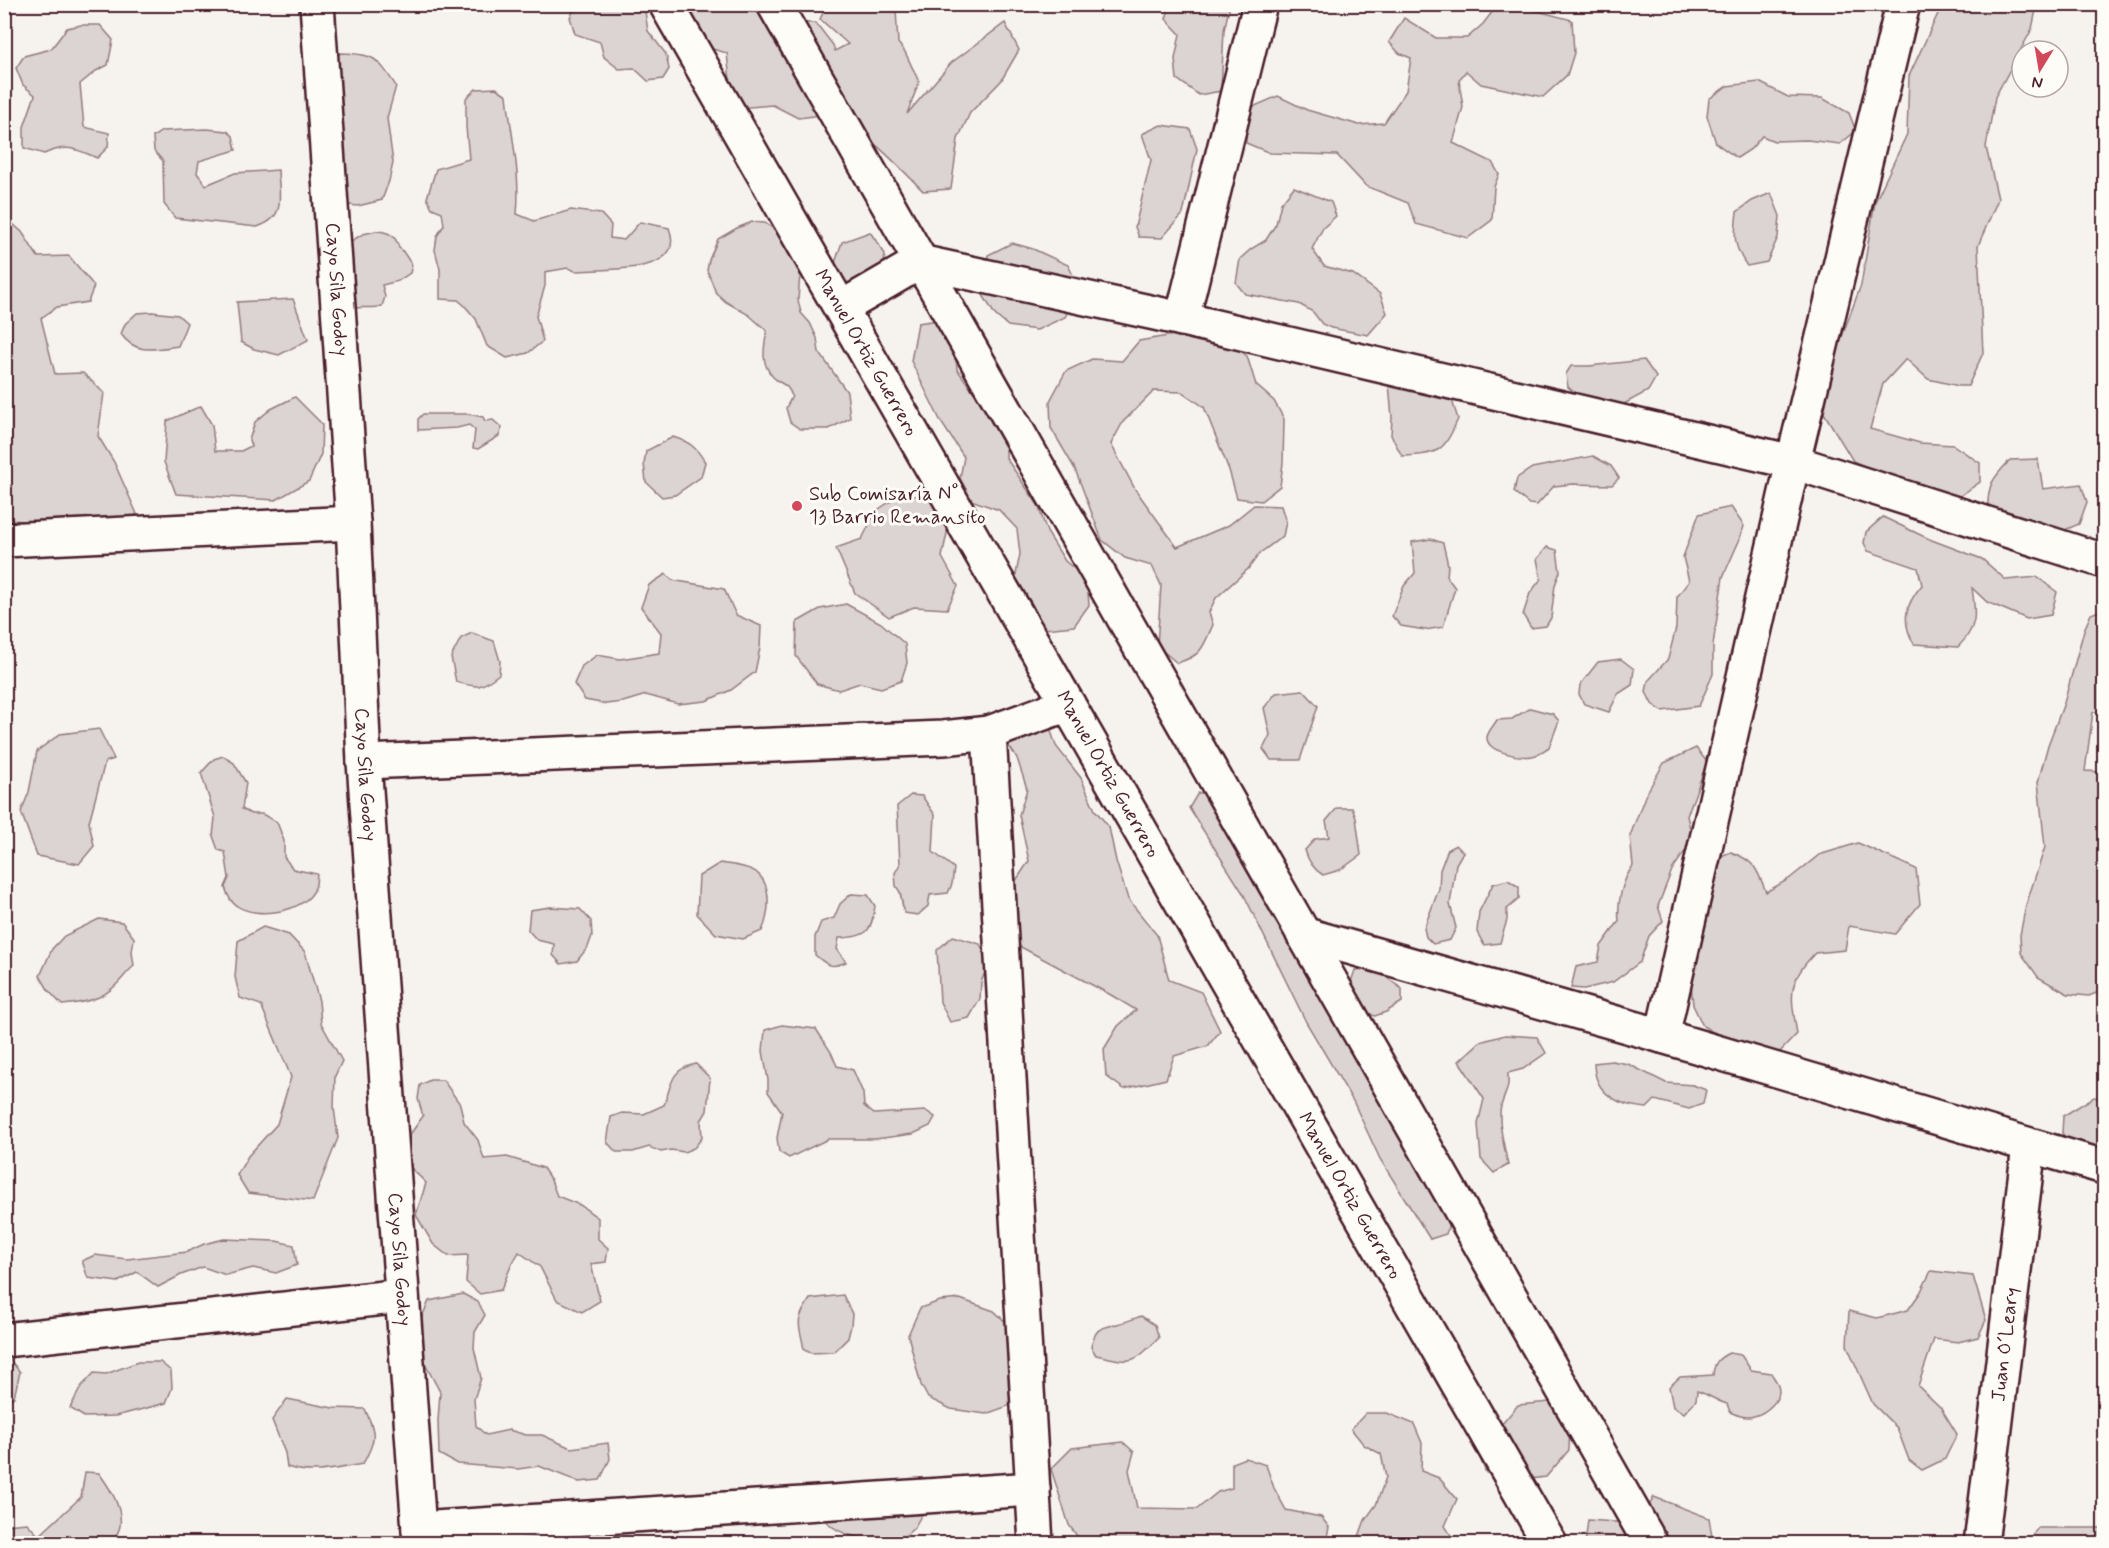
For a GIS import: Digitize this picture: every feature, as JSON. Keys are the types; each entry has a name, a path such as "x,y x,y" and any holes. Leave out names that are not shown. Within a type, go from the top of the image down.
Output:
{"street":[{"name":"Cayo Sila Godoy","path":"317,4 354,523 364,762 420,1536"},
{"name":"Manuel Ortiz Guerrero","path":"666,4 1550,1544"},
{"path":"774,4 1651,1544"},
{"path":"1182,319 1260,4"},
{"path":"1662,1036 1793,462 1902,4"},
{"path":"841,308 920,262 1182,319 1793,462 2104,561"},
{"path":"4,540 354,523"},
{"path":"364,762 943,738 989,733 1068,704"},
{"path":"989,733 1036,1544"},
{"path":"1303,934 1662,1036 2104,1167"},
{"name":"Juan O´Leary","path":"1981,1544 2029,1146"},
{"path":"4,1340 402,1296"},
{"path":"420,1536 1033,1489"}],"shaded area":[{"path":"577,5 644,5 648,31 666,54 669,69 663,79 648,81 634,68 619,69 604,57 600,42 575,34 570,17"},
{"path":"667,5 752,5 764,16 772,19 816,23 835,51 848,44 820,19 827,5 909,5 896,10 898,43 905,52 919,82 907,114 951,63 1005,23 1019,50 1001,81 970,113 958,139 951,189 923,191 866,136 826,112 798,118 773,105 737,108 731,90 727,53 709,48"},
{"path":"1170,5 1230,5 1224,30 1221,91 1199,95 1177,79 1175,59 1180,34 1166,19"},
{"path":"1942,5 2037,5 2032,29 2027,39 2010,39 2010,69 1995,97 1986,147 1998,199 1978,246 1983,353 1968,386 1928,379 1906,359 1883,384 1870,429 1920,443 1953,445 1980,463 1980,482 1957,498 1885,475 1853,461 1824,413 1834,358 1861,285 1875,202 1907,134 1909,76"},
{"path":"1496,7 1522,7 1572,20 1574,53 1567,75 1543,97 1481,84 1466,71 1459,80 1463,107 1453,143 1492,162 1499,174 1494,187 1492,220 1468,238 1416,224 1408,203 1366,186 1337,155 1270,153 1246,143 1248,109 1278,96 1307,110 1359,125 1384,123 1406,91 1411,58 1399,53 1389,42 1404,18 1436,38 1467,38 1483,24"},
{"path":"100,25 113,40 108,65 80,84 84,127 109,133 108,147 97,158 70,148 44,154 24,148 24,127 35,95 23,85 16,68 24,56 51,49 67,28"},
{"path":"341,53 369,56 374,59 396,86 387,118 393,163 389,181 382,200 358,206 321,202 313,182 326,136 312,71"},
{"path":"1759,82 1788,97 1822,98 1849,113 1856,131 1840,144 1807,140 1774,141 1762,136 1751,149 1737,158 1716,143 1707,116 1709,99 1727,86"},
{"path":"496,88 507,95 517,169 517,214 534,221 571,210 601,214 611,225 610,238 624,240 640,222 669,228 671,244 666,255 639,267 575,271 568,268 545,272 545,286 536,316 543,341 528,353 507,358 487,346 476,319 464,305 458,300 440,299 440,269 435,250 437,236 444,225 442,212 432,208 427,198 436,169 469,159 466,98 476,89"},
{"path":"1161,125 1190,129 1197,149 1183,214 1162,238 1139,237 1135,227 1151,160 1142,134"},
{"path":"207,129 227,131 233,136 236,150 199,161 197,173 206,185 235,173 278,170 279,205 273,218 267,223 257,227 175,218 164,204 163,161 154,151 153,137 162,131"},
{"path":"1294,187 1331,202 1336,216 1323,228 1312,249 1324,266 1353,274 1380,294 1387,313 1368,335 1331,328 1322,324 1313,312 1299,304 1245,294 1236,283 1240,259 1266,240 1276,224 1281,203"},
{"path":"1771,193 1780,216 1778,237 1767,262 1747,266 1739,252 1736,240 1737,212 1752,201"},
{"path":"4,216 22,232 38,257 69,256 94,286 88,302 57,307 41,318 55,374 83,373 104,393 98,436 114,462 137,514 94,552 51,550 26,521 5,520"},
{"path":"752,222 765,223 788,239 801,261 798,300 801,313 810,323 817,338 819,352 847,392 850,418 829,429 800,429 790,422 786,408 792,396 786,386 773,377 766,366 764,349 767,331 749,315 726,302 716,293 707,270 718,239"},
{"path":"386,232 396,240 412,265 410,273 398,281 382,285 385,297 382,306 350,309 341,247 363,234"},
{"path":"870,232 885,254 882,284 846,283 834,266 842,242"},
{"path":"1012,243 1033,249 1068,265 1080,290 1065,317 1037,330 1008,326 995,315 980,290 988,255"},
{"path":"293,299 308,340 279,355 254,349 241,342 237,302"},
{"path":"137,313 178,315 187,323 178,346 139,348 127,341 121,334 125,324"},
{"path":"952,318 957,369 985,408 994,415 1006,442 1006,458 1038,505 1047,532 1065,561 1087,579 1089,605 1074,626 1044,629 1032,604 1015,579 1020,554 1017,529 999,510 971,500 960,478 964,457 941,422 911,361 918,323"},
{"path":"1197,331 1224,338 1247,356 1256,385 1274,401 1284,419 1280,486 1261,501 1237,498 1229,470 1204,407 1182,392 1154,391 1123,422 1111,444 1135,489 1177,547 1229,525 1254,505 1281,506 1286,522 1283,536 1260,553 1248,569 1216,598 1209,612 1213,625 1201,650 1192,657 1177,663 1157,646 1161,585 1152,566 1125,558 1102,540 1075,469 1051,428 1050,401 1066,371 1092,359 1122,361 1139,341"},
{"path":"1644,360 1656,377 1648,391 1624,404 1583,400 1568,387 1566,374 1571,366"},
{"path":"1389,384 1449,391 1458,419 1443,445 1432,452 1402,456 1391,435"},
{"path":"295,397 322,424 321,454 309,481 276,500 176,494 164,462 167,421 201,406 212,425 215,451 241,451 251,446 249,440 255,422 271,409"},
{"path":"423,414 468,414 483,417 485,421 493,420 502,428 499,436 478,449 473,448 475,430 469,425 457,428 418,430 418,419"},
{"path":"673,437 692,446 705,462 701,477 675,495 662,497 646,482 644,464 646,451"},
{"path":"1593,456 1611,466 1619,478 1612,485 1554,486 1537,505 1529,504 1514,492 1517,478 1532,468"},
{"path":"2038,459 2043,489 2081,484 2087,502 2079,524 2065,530 2044,528 1988,510 1992,482 2010,460"},
{"path":"900,495 941,497 950,519 942,557 958,586 947,609 914,607 889,617 855,593 836,548 862,539 876,511"},
{"path":"1731,507 1744,526 1723,577 1713,645 1713,674 1699,706 1662,711 1652,704 1646,692 1648,681 1668,659 1676,628 1677,597 1689,581 1683,557 1699,514"},
{"path":"1883,517 1929,539 1982,559 2006,580 2037,577 2057,592 2051,615 2027,619 1987,602 1972,588 1974,620 1965,640 1958,647 1914,644 1906,620 1912,599 1922,585 1918,568 1868,551 1864,543 1866,532"},
{"path":"1431,539 1443,543 1448,565 1447,577 1455,588 1443,627 1425,630 1401,626 1392,616 1404,586 1415,573 1412,542"},
{"path":"1547,547 1557,550 1560,572 1555,585 1551,618 1546,626 1531,628 1523,615 1530,593 1541,579 1537,559"},
{"path":"666,574 672,580 724,589 736,615 761,626 760,648 755,672 731,690 706,701 678,704 646,695 606,704 585,700 574,684 582,666 597,655 620,659 659,653 661,633 641,607 649,585"},
{"path":"846,604 881,623 905,644 907,663 901,681 881,688 860,683 839,690 817,684 796,656 797,622 820,609"},
{"path":"2104,609 2104,713 2093,712 2085,771 2104,772 2104,990 2089,996 2068,994 2038,977 2021,953 2020,935 2026,905 2045,847 2038,782 2048,745 2064,703 2084,630 2091,614"},
{"path":"472,633 494,641 500,661 499,674 479,686 456,682 451,657 461,638"},
{"path":"1621,659 1634,669 1632,685 1618,694 1609,712 1584,704 1579,694 1580,685 1598,662"},
{"path":"1303,690 1318,706 1300,760 1271,760 1263,749 1270,735 1264,708 1276,693"},
{"path":"1530,708 1553,714 1559,721 1549,747 1536,755 1527,756 1512,755 1492,747 1487,737 1497,720 1512,719"},
{"path":"1047,719 1056,746 1081,778 1095,810 1109,827 1116,861 1128,899 1157,935 1169,980 1201,992 1220,1031 1208,1046 1174,1056 1166,1079 1124,1089 1106,1076 1104,1049 1118,1026 1136,1010 1017,945 1013,885 1029,861 1019,815 1027,789 1017,758 1007,743"},
{"path":"99,729 114,759 105,762 89,822 94,846 79,864 37,856 21,812 29,792 37,751 60,734"},
{"path":"1696,748 1707,762 1687,816 1693,840 1672,870 1658,906 1663,921 1649,936 1640,962 1613,982 1584,989 1571,988 1576,967 1598,962 1601,946 1619,921 1621,892 1633,866 1630,836 1645,796 1664,763"},
{"path":"223,756 234,763 246,783 242,809 251,814 262,814 277,822 284,841 284,857 293,869 317,874 315,888 302,903 268,913 245,910 229,898 225,887 229,878 225,852 218,850 213,836 215,817 201,773 214,759"},
{"path":"1198,793 1215,793 1451,1216 1446,1234 1430,1239 1380,1159 1353,1101 1306,1022 1243,893 1189,808"},
{"path":"911,795 922,796 935,815 933,852 954,868 948,893 930,895 928,906 918,915 904,913 900,892 896,886 895,873 900,864 897,806"},
{"path":"1337,808 1352,808 1356,818 1361,855 1340,870 1323,875 1311,864 1305,850 1315,839 1329,837 1326,821"},
{"path":"1858,843 1916,869 1920,904 1895,934 1849,926 1845,950 1815,953 1799,973 1793,990 1792,1000 1797,1034 1778,1054 1729,1042 1703,1026 1693,1005 1690,973 1710,910 1707,888 1713,859 1731,852 1745,859 1754,867 1766,892 1789,879 1819,855"},
{"path":"1456,845 1463,852 1456,864 1450,904 1456,928 1450,940 1433,944 1426,937 1424,928 1439,889 1440,870 1448,849"},
{"path":"720,863 749,869 757,873 766,885 768,901 762,931 743,939 716,934 697,914 699,876"},
{"path":"1508,880 1519,887 1519,899 1507,909 1507,920 1500,943 1484,945 1477,932 1479,912 1493,884"},
{"path":"851,894 868,895 875,906 872,922 862,935 839,938 837,949 846,962 829,965 815,955 815,937 821,922 834,918 840,904"},
{"path":"550,907 580,909 591,921 592,936 588,947 577,961 561,964 553,955 554,944 537,940 528,930 530,910"},
{"path":"99,919 122,922 134,938 132,952 134,966 105,994 85,1002 62,1005 49,991 40,976 52,949 64,936"},
{"path":"263,927 289,935 305,952 319,1001 321,1023 342,1061 335,1076 334,1108 338,1138 313,1201 248,1193 237,1175 248,1156 277,1124 291,1077 261,1005 240,998 235,977 238,941"},
{"path":"953,936 980,944 989,963 981,982 980,999 969,1018 950,1022 940,1002 937,950"},
{"path":"1375,969 1402,989 1402,1002 1375,1016 1351,1006 1347,994 1355,970"},
{"path":"782,1025 816,1029 837,1066 853,1070 863,1093 864,1106 874,1114 926,1111 935,1117 930,1126 913,1134 875,1139 828,1139 789,1158 779,1152 777,1138 782,1112 768,1092 763,1051 765,1030"},
{"path":"1505,1035 1537,1037 1546,1053 1523,1069 1508,1073 1508,1087 1501,1106 1500,1119 1508,1165 1494,1173 1481,1159 1478,1124 1484,1099 1459,1061 1480,1042"},
{"path":"1612,1061 1628,1064 1666,1083 1693,1085 1706,1090 1703,1104 1689,1109 1655,1100 1647,1108 1618,1101 1603,1090 1595,1074 1594,1063"},
{"path":"696,1064 710,1078 707,1111 701,1121 702,1138 694,1148 684,1152 671,1150 661,1152 649,1147 633,1152 616,1152 607,1142 611,1117 622,1113 644,1114 664,1105 673,1078 687,1066"},
{"path":"430,1080 443,1080 460,1104 464,1122 478,1140 484,1159 507,1157 543,1168 557,1196 580,1205 598,1218 598,1239 608,1248 606,1262 591,1264 600,1301 582,1312 557,1300 540,1267 519,1252 501,1290 480,1294 466,1282 468,1255 448,1256 433,1244 416,1215 426,1183 407,1164 409,1136 423,1116 418,1099 420,1085"},
{"path":"2094,1097 2104,1099 2104,1152 2070,1144 2062,1133 2063,1116"},
{"path":"224,1239 276,1241 294,1245 297,1265 276,1273 253,1268 226,1275 203,1267 158,1287 137,1272 118,1282 88,1278 82,1261 95,1255 127,1259 187,1252 204,1244"},
{"path":"1931,1271 1973,1276 1986,1320 1978,1337 1958,1342 1934,1339 1918,1386 1941,1408 1957,1434 1945,1459 1922,1470 1909,1460 1897,1428 1873,1404 1847,1345 1849,1311 1877,1318 1908,1310"},
{"path":"463,1294 478,1302 485,1315 475,1332 474,1348 481,1378 474,1399 476,1426 486,1435 509,1430 526,1435 542,1435 571,1448 608,1443 610,1459 600,1480 579,1482 539,1466 518,1469 457,1464 439,1454 440,1392 423,1360 418,1326 429,1301"},
{"path":"843,1295 852,1314 848,1338 834,1352 811,1353 804,1350 799,1324 801,1314 810,1299"},
{"path":"960,1299 994,1311 1017,1333 1027,1377 1011,1405 986,1414 951,1409 928,1398 921,1385 908,1335 920,1308 940,1301"},
{"path":"1141,1316 1155,1325 1159,1338 1143,1353 1131,1360 1118,1360 1096,1355 1091,1347 1094,1336 1099,1330"},
{"path":"1729,1353 1741,1355 1751,1370 1771,1373 1777,1382 1779,1391 1776,1400 1768,1409 1751,1417 1745,1417 1730,1412 1727,1404 1697,1391 1696,1400 1684,1413 1673,1407 1669,1387 1680,1377 1713,1375 1717,1361"},
{"path":"5,1354 20,1372 14,1397 5,1402"},
{"path":"138,1362 160,1362 171,1371 172,1388 166,1403 116,1416 84,1417 70,1408 81,1387 94,1373 106,1374"},
{"path":"287,1399 333,1408 365,1409 372,1425 373,1442 363,1464 315,1471 287,1467 285,1453 272,1420"},
{"path":"1550,1402 1570,1422 1569,1450 1546,1477 1514,1481 1486,1473 1473,1441 1497,1430 1518,1405"},
{"path":"1366,1413 1387,1413 1414,1424 1422,1443 1421,1471 1439,1478 1457,1499 1445,1526 1456,1543 1352,1543 1357,1542 1365,1520 1376,1505 1386,1477 1381,1454 1364,1445 1351,1429"},
{"path":"1123,1442 1134,1452 1129,1470 1137,1508 1197,1509 1218,1492 1232,1488 1232,1463 1245,1458 1266,1465 1274,1488 1286,1510 1321,1517 1329,1527 1326,1543 1082,1543 1069,1525 1051,1469 1072,1448"},
{"path":"85,1472 99,1473 117,1505 120,1526 113,1543 5,1543 5,1525 27,1523 39,1536 81,1497"},
{"path":"1654,1497 1709,1518 1713,1543 1637,1544 1639,1524"},
{"path":"918,1503 922,1514 914,1528 899,1541 851,1535 834,1528 827,1522 828,1509"},
{"path":"1588,1520 1628,1523 1636,1544 1585,1544"},
{"path":"2038,1528 2104,1528 2104,1543 2030,1543 2031,1536"}],"place":[{"name":"Sub Comisaría N° 13 Barrio Remansito","path":"797,506"}]}
